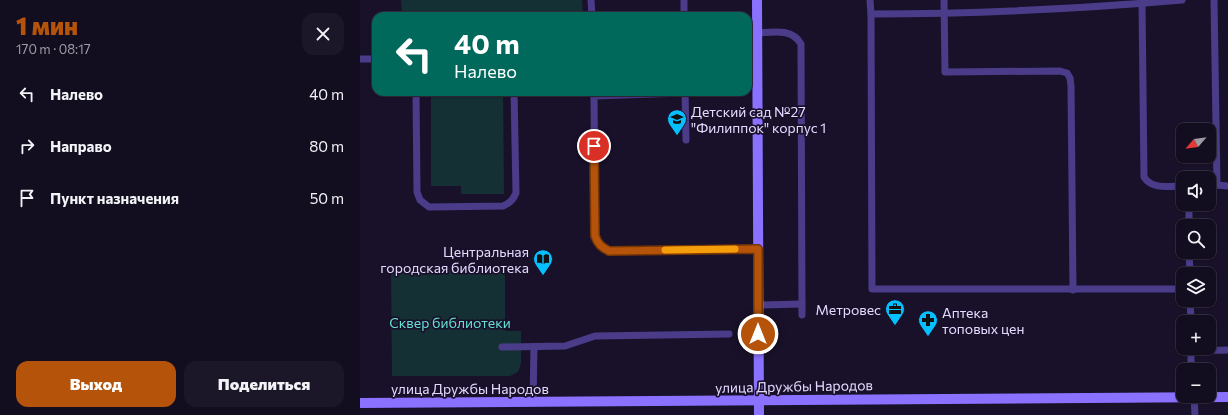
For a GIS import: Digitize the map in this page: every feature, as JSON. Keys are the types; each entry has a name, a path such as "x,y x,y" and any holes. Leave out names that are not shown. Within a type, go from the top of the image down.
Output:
{"street":[{"path":"757,0 759,415"},
{"name":"улица Дружбы Народов","path":"360,403 1176,396"},
{"name":"улица Дружбы Народов","path":"1216,397 1228,397"}],"lane":[{"path":"591,0 592,12"},
{"path":"684,0 684,12"},
{"path":"870,0 872,289 1176,289"},
{"path":"944,0 945,72 1060,71 1067,73 1070,78 1073,290"},
{"path":"871,14 944,14 1142,4 1182,0"},
{"path":"1214,0 1217,185 1228,186"},
{"path":"1142,4 1144,177 1147,181 1156,186 1176,186"},
{"path":"758,33 785,32 797,38 800,44 802,315"},
{"path":"360,59 372,59"},
{"path":"416,96 417,192 420,200 429,207 503,206 513,200 516,193 514,96"},
{"path":"594,96 595,236 597,243 602,248 609,251 758,249"},
{"path":"685,96 686,140"},
{"path":"758,305 802,304"},
{"path":"502,347 565,346 595,336 729,334"},
{"path":"533,402 534,347"},
{"path":"1216,350 1228,350"},
{"path":"1194,403 1194,415"}],"green space":[{"path":"401,0 582,0 583,12 402,12"},
{"path":"431,96 503,96 504,194 461,194 461,186 431,186"},
{"name":"Сквер библиотеки","path":"505,267 505,331 521,331 521,363 518,372 510,376 392,376 391,269"}],"slow traffic":[{"path":"665,250 735,249"}],"place":[{"name":"Детский сад №27 \"Филиппок\" корпус 1","path":"677,136"},
{"name":"Центральная городская библиотека","path":"543,276"},
{"name":"Метровес","path":"895,326"},
{"name":"Аптека топовых цен","path":"928,337"}],"route":[{"path":"594,146 595,236 597,243 602,248 609,251 758,249 758,334"}]}
